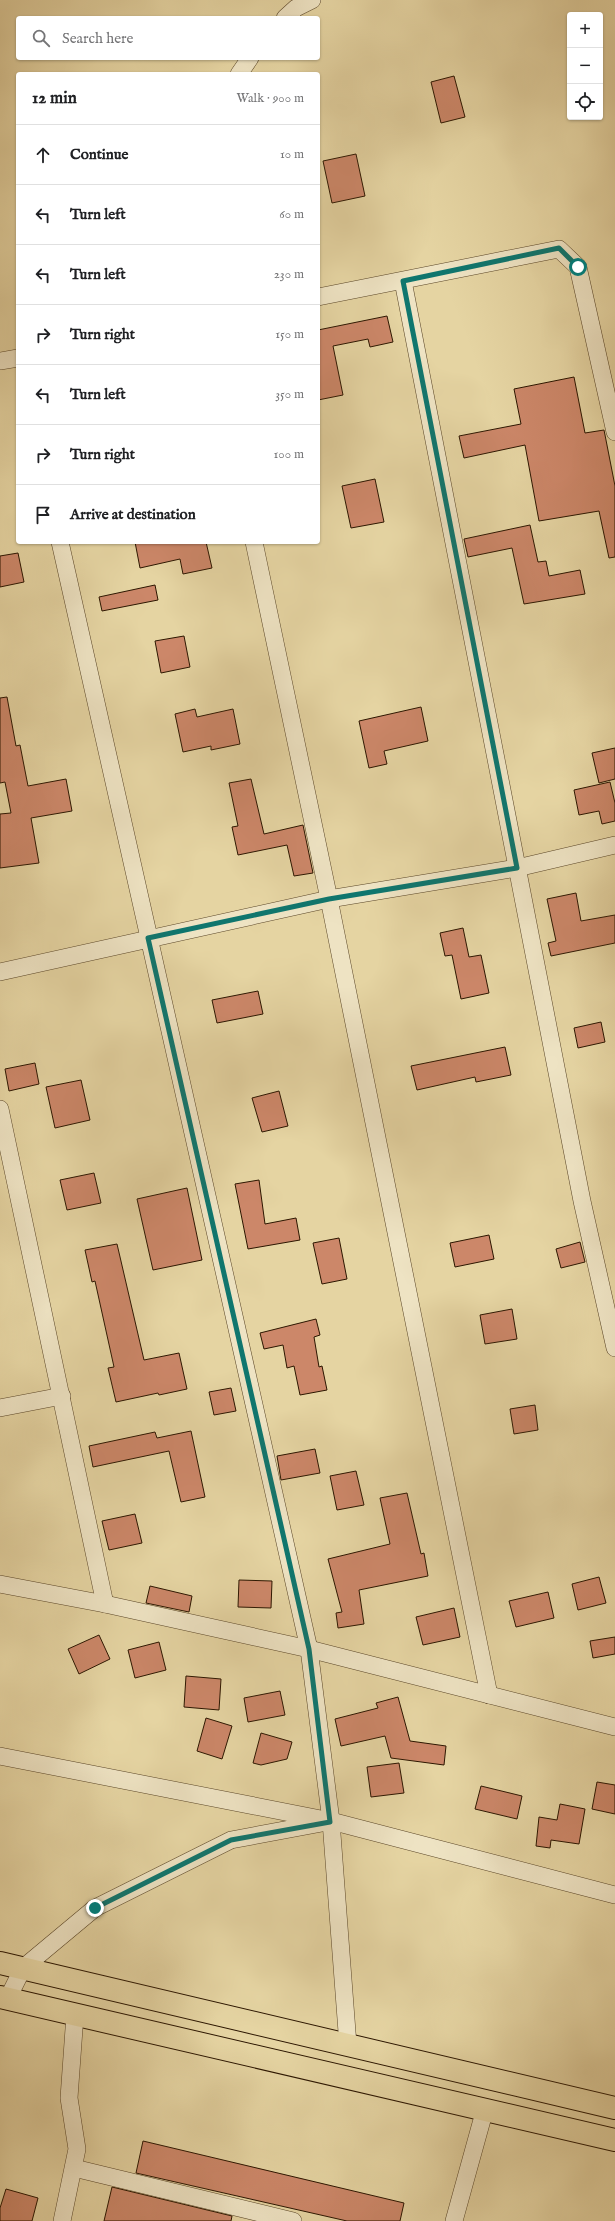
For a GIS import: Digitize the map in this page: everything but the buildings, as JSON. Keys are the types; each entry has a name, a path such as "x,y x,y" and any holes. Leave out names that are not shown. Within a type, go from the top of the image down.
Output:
{"main road":[{"path":"0,1963 615,2108"},
{"path":"4,1997 75,2015 615,2140"}],"street":[{"path":"287,16 296,8 312,0"},
{"path":"240,72 249,60"},
{"path":"320,297 403,281 559,248 578,267 615,432"},
{"path":"403,281 582,1201 614,1344"},
{"path":"0,361 16,358"},
{"path":"60,544 309,1649 330,1822 348,2045"},
{"path":"254,544 329,899 489,1695"},
{"path":"0,972 329,899 517,868 615,845"},
{"path":"0,1109 105,1604"},
{"path":"0,1408 62,1396"},
{"path":"0,1584 105,1604 309,1649 615,1727"},
{"path":"0,1756 330,1822 615,1895"},
{"path":"4,1997 23,1968 95,1908 231,1840 330,1822"},
{"path":"62,2221 77,2149 69,2098 75,2015"},
{"path":"454,2221 486,2109"},
{"path":"74,2168 293,2221"}],"route":[{"path":"95,1908 231,1840 330,1822 309,1649 148,938 329,899 517,868 403,281 559,248 578,267"}]}
